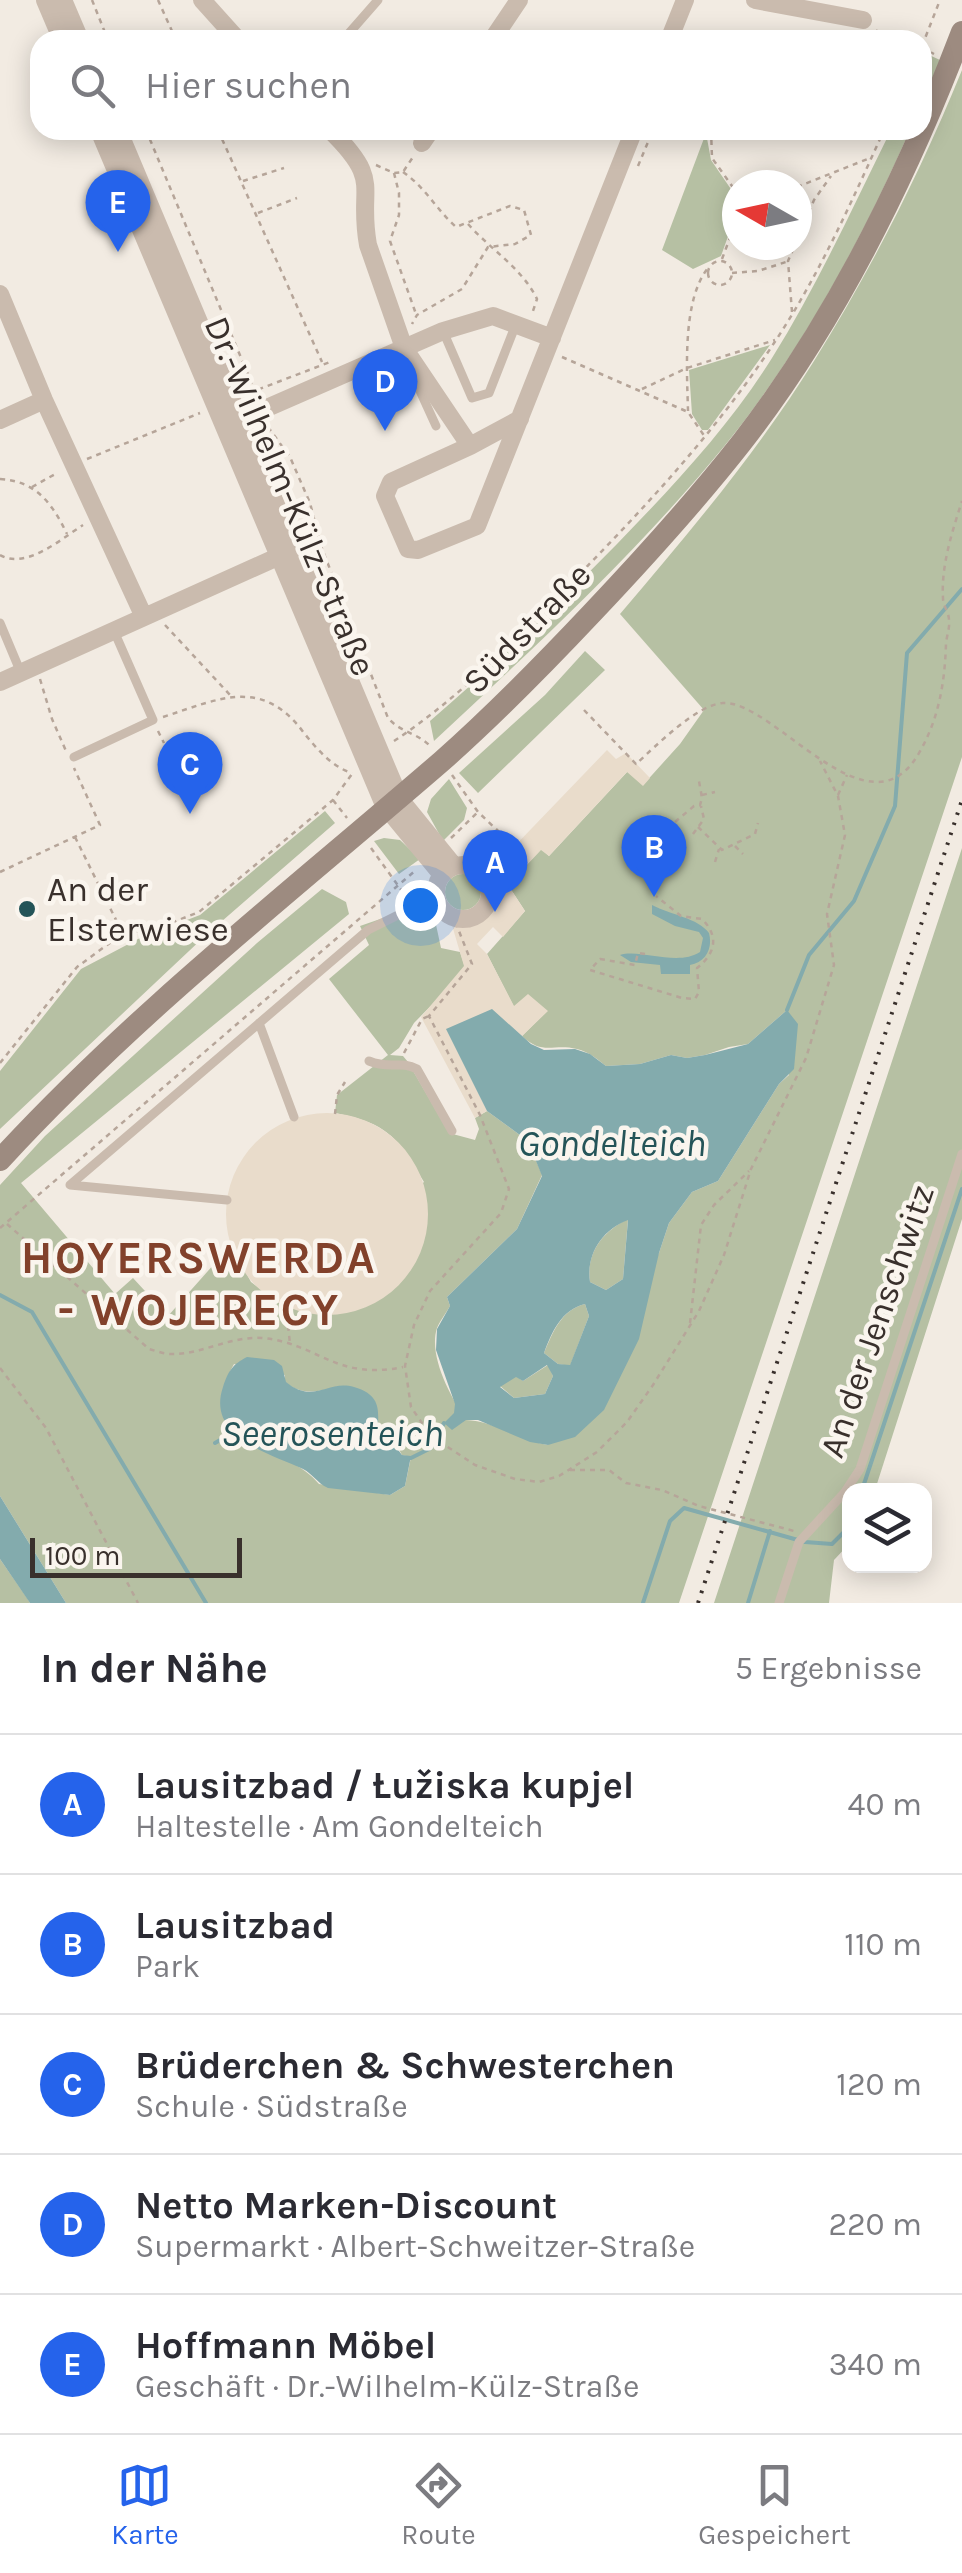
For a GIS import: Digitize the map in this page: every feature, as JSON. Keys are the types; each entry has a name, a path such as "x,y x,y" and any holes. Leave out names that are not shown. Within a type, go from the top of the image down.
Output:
{"main road":[{"name":"Südstraße","path":"932,102 962,32"},
{"name":"Südstraße","path":"0,1160 245,926 392,802 540,669 674,526 744,440 816,333 887,208 916,140"}],"street":[{"path":"46,0 58,30"},
{"path":"62,0 75,30"},
{"path":"202,0 229,30"},
{"path":"499,30 519,0"},
{"path":"673,30 684,0"},
{"path":"756,0 863,20"},
{"name":"Dr.-Wilhelm-Külz-Straße","path":"105,140 233,423 282,555 392,802 448,870"},
{"name":"Dr.-Wilhelm-Külz-Straße","path":"121,140 233,423 392,802"},
{"path":"340,140 356,156 368,187 368,245 402,346 470,446"},
{"path":"520,420 391,482 385,496 408,549 418,550 477,526 520,420 630,140"},
{"path":"0,294 72,465 150,614"},
{"path":"233,423 402,346 493,316 521,326 550,344"},
{"path":"0,420 44,400"},
{"path":"0,682 282,555"},
{"path":"476,868 486,876 490,899 480,913 464,919 452,917 438,904 437,884 448,870 476,868"}],"lane":[{"path":"352,30 378,0"},
{"path":"443,331 472,398 489,393 521,326"},
{"path":"402,346 436,426"},
{"path":"0,622 28,670"},
{"path":"74,757 153,720 114,631"},
{"path":"227,1200 70,1185 368,930 412,908 438,904"},
{"path":"259,1023 294,1117"},
{"path":"370,1061 391,1068 402,1064 417,1068 452,1131"},
{"name":"An der Jenschwitz","path":"779,1603 796,1548 860,1469 962,1154"}],"path":[{"path":"92,0 104,30"},
{"path":"158,0 172,30"},
{"path":"928,30 940,0"},
{"path":"150,140 269,430 290,457 310,503 320,546 388,718 406,733 486,666 542,612 706,438 777,340 880,140"},
{"path":"223,140 322,363"},
{"path":"403,172 425,140"},
{"path":"711,140 712,158 722,172"},
{"path":"356,156 394,173 403,172 424,187 432,205 456,227 510,206 524,210 531,235 515,244 488,246"},
{"path":"812,181 872,157"},
{"path":"242,182 284,168"},
{"path":"394,173 399,215 390,241 417,315"},
{"path":"812,205 832,174"},
{"path":"256,213 296,198"},
{"path":"466,223 527,278 537,300 521,326"},
{"path":"402,346 417,315 462,289 488,246"},
{"path":"688,412 687,368 698,280 708,268 715,261 722,260 730,266 732,274 726,284 717,285 708,277 708,268"},
{"path":"732,274 788,261 792,313"},
{"path":"640,390 687,368 777,340"},
{"path":"550,344 688,412 706,438"},
{"path":"254,391 331,362"},
{"path":"32,487 72,465 210,409"},
{"path":"0,479 32,487 51,504 68,535"},
{"path":"584,710 636,764 682,724 721,702 746,706 820,761 848,774 873,781 903,773 918,756 944,685 950,620 942,600 949,540 962,501"},
{"path":"0,555 6,560 20,560 97,516"},
{"path":"150,614 232,697"},
{"path":"0,872 100,826 52,720 50,706 28,670"},
{"path":"0,1063 77,968 122,934 158,928 199,912 225,894 332,800 353,773 328,760 292,716 248,694 153,720 164,744"},
{"path":"820,761 838,796"},
{"path":"429,1016 480,1116 509,1189 501,1213 430,1292 414,1324 405,1366 411,1407 432,1436 474,1464 514,1479 539,1482 570,1470 597,1452 627,1422 690,1325 724,1254 751,1169 806,1058 834,965 834,948 827,926 844,835 838,796 840,784 848,774"},
{"path":"693,834 705,814 700,805 699,781"},
{"path":"702,796 715,792"},
{"path":"675,822 700,805"},
{"path":"478,812 514,846"},
{"path":"720,848 735,846 755,834 758,823"},
{"path":"698,827 720,848"},
{"path":"75,837 122,934"},
{"path":"0,1228 322,947 400,885 362,837"},
{"path":"735,846 743,854"},
{"path":"715,862 720,848"},
{"path":"645,954 638,952 635,965 600,959 590,970 695,999 699,992 698,968 714,947 714,936 702,919 681,916 656,896"},
{"path":"402,1064 422,1019 429,1016 472,964 457,926"},
{"path":"335,1114 344,1082"},
{"path":"690,1325 702,1224 714,1204 751,1169"},
{"path":"6,1223 149,1349 172,1355 235,1338 265,1338 355,1370 379,1372 405,1366"},
{"path":"286,1306 290,1346"},
{"path":"0,1368 46,1428 138,1603"},
{"path":"570,1470 609,1470 626,1483 662,1490 744,1520 805,1534"}],"green space":[{"path":"932,56 940,60 932,79"},
{"path":"962,70 962,757 679,1603 66,1603 0,1496 0,1185 45,1136 322,889 346,902 349,914 21,1183 115,1294 133,1278 168,1316 231,1245 251,1282 279,1303 424,1182 389,1134 367,1122 335,1113 337,1095 388,1055 329,979 369,945 360,926 412,908 421,919 435,920 441,948 460,952 466,970 414,1023 390,1055 403,1056 408,1062 449,1133 475,1140 479,1129 475,1118 487,1111 528,1141 542,1175 517,1229 447,1297 450,1306 435,1339 438,1363 466,1420 548,1445 659,1253 669,1223 692,1192 718,1181 779,1084 789,1075 787,1010 748,1044 687,1058 671,1055 640,1064 606,1066 577,1049 536,1046 522,1036 547,1011 514,1007 487,954 525,911 508,885 541,849 549,856 628,771 643,785 704,710 620,614 746,459 814,361 876,255","holes":["234,1364 285,1375 285,1382 305,1391 340,1386 377,1430 382,1445 396,1444 402,1455 411,1457 405,1486 390,1495 319,1484 303,1469 230,1427 222,1412 223,1392"]},
{"path":"703,140 707,140 711,160 722,176 722,253 693,269 662,250"},
{"path":"886,140 905,140 829,293 780,371 726,444 622,560 434,741 430,721 617,544 719,432 772,358 834,246"},
{"path":"770,345 708,430 702,430 692,414 689,370"},
{"path":"585,651 605,670 478,793 459,773 545,695"},
{"path":"449,779 467,808 464,820 443,841 427,812 431,799"},
{"path":"325,811 335,823 206,935 0,1129 0,1071 81,969 140,938 200,915"},
{"path":"400,840 420,859 399,874 374,841"},
{"path":"962,848 962,1219 877,1483 842,1483 842,1551 834,1560 829,1603 714,1603"},
{"path":"463,874 476,879 481,892 476,905 463,910 450,905 445,892 450,879"},
{"path":"628,1219 623,1279 606,1290 590,1282 593,1253 603,1237"},
{"path":"585,1304 589,1316 570,1366 558,1364 544,1353 551,1337 570,1311"},
{"path":"548,1365 553,1376 545,1394 514,1398 500,1386 516,1376 523,1381"},
{"path":"0,1559 27,1598 30,1603 0,1603"}],"shaded area":[{"path":"607,750 616,759 626,753 650,778 643,786 627,772 549,856 541,850 508,885 525,911 503,937 493,927 477,944 487,954 514,1006 528,994 548,1011 522,1036 447,1029 487,1111 475,1118 421,1017 464,966 449,915 464,919 480,913 490,899 486,876"},
{"path":"327,1113 366,1121 398,1143 420,1175 428,1214 420,1253 398,1285 366,1307 327,1315 288,1307 256,1285 234,1253 226,1214 234,1175 256,1143 288,1121"}],"water":[{"path":"652,905 691,920 709,933 707,954 690,965 690,974 661,974 660,965 631,962 620,955 680,958 700,952 703,938 699,932 652,914"},
{"name":"Gondelteich","path":"492,1009 531,1044 544,1050 575,1049 606,1066 640,1064 671,1055 687,1058 748,1044 787,1010 798,1024 794,1069 779,1084 718,1181 692,1192 669,1223 639,1339 604,1410 575,1437 548,1445 530,1442 478,1420 466,1420 452,1430 444,1423 454,1413 455,1404 436,1350 437,1329 450,1306 447,1297 517,1229 542,1176 528,1141 487,1111 446,1029","holes":["628,1220 623,1279 606,1290 590,1282 593,1253 603,1237","585,1304 589,1316 570,1365 558,1364 544,1353 559,1323","547,1365 553,1376 545,1394 514,1398 500,1387 516,1377 523,1381"]},
{"name":"Seerosenteich","path":"247,1357 274,1360 282,1366 286,1382 305,1391 345,1385 366,1392 377,1405 382,1445 392,1442 402,1455 411,1456 405,1486 390,1495 328,1488 303,1469 244,1441 224,1419 220,1404 229,1372"},
{"path":"0,1496 66,1603 30,1603 0,1559"}],"waterway":[{"path":"787,1010 809,955 854,901 895,806 907,653 962,589"},
{"path":"864,1483 962,1189"},
{"path":"0,1295 32,1312 206,1603"},
{"path":"411,1458 431,1448 444,1423"},
{"path":"215,1443 234,1432"},
{"path":"643,1603 670,1521 684,1508 805,1542 832,1544 842,1534"},
{"path":"748,1603 770,1531"}],"railway":[{"path":"698,1603 962,800"}],"place":[{"name":"Hoffmann Möbel","path":"118,252"},
{"name":"Netto Marken-Discount","path":"385,431"},
{"name":"Brüderchen & Schwesterchen","path":"190,814"},
{"name":"Lausitzbad","path":"654,897"},
{"name":"An der Elsterwiese","path":"27,909"},
{"name":"Lausitzbad / Łužiska kupjel","path":"495,912"}],"district":[{"name":"HOYERSWERDA - WOJERECY","path":"199,1284"}]}
